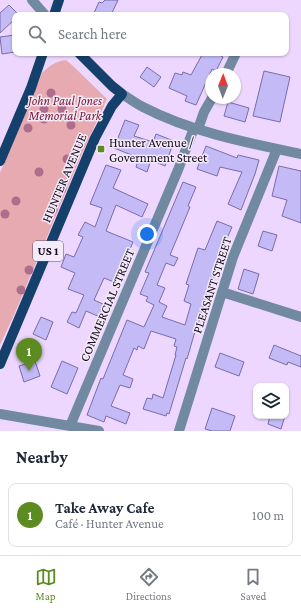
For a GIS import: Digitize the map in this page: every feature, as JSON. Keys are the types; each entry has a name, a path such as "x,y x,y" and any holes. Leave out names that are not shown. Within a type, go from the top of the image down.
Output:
{"main road":[{"path":"55,12 59,0"},
{"path":"0,161 29,94 42,56"},
{"path":"82,56 122,94"},
{"name":"HUNTER AVENUE","path":"0,364 95,138 112,106 122,94"}],"street":[{"path":"32,0 42,12"},
{"path":"229,68 235,56"},
{"path":"122,94 143,107 175,121 223,136 301,154"},
{"name":"COMMERCIAL STREET","path":"70,426 196,128 208,104"},
{"name":"PLEASANT STREET","path":"179,431 233,257 277,149"},
{"path":"222,292 301,317"},
{"path":"0,414 99,431"}],"green space":[{"name":"John Paul Jones Memorial Park","path":"66,60 107,99 0,345 0,173 42,73 53,64"}],"building":[{"path":"105,0 118,0 112,12 94,12 99,2 102,3"},
{"path":"9,5 16,12 12,12 12,22 0,33 0,13"},
{"path":"12,35 12,52 2,54 0,37"},
{"path":"201,56 223,57 218,68 205,68 205,85 196,105 185,101 187,96 169,88 175,73 182,75 183,72 191,75"},
{"path":"147,67 161,77 154,87 140,77"},
{"path":"264,71 290,77 280,122 253,116"},
{"path":"227,104 235,104 249,108 245,122 224,116"},
{"path":"125,120 139,125 134,136 153,142 156,134 174,141 165,166 151,160 147,172 136,167 139,158 114,148"},
{"path":"206,146 237,158 238,155 259,160 241,210 228,204 242,172 220,167 217,176 197,169"},
{"path":"106,165 121,170 113,188 148,204 142,217 116,205 106,231 133,242 124,264 122,263 114,282 104,278 94,300 105,305 100,317 86,311 79,328 67,322 72,312 76,313 84,295 68,289 75,273 61,267 66,254 74,257 83,237 78,235 85,222 95,227 102,208 90,204"},
{"path":"279,166 301,171 301,223 282,216 287,200 272,196"},
{"path":"183,182 196,187 188,206 190,207 170,255 178,258 174,266 166,263 157,285 165,288 159,302 167,306 162,317 185,325 191,304 184,301 189,285 186,284 198,248 205,250 217,221 232,227 223,245 210,291 208,290 169,414 167,413 166,416 143,409 147,398 152,399 153,394 163,398 177,347 174,346 176,339 151,331 144,349 138,346 137,350 134,348 123,375 133,379 130,388 120,385 111,406 130,413 126,424 106,416 104,422 87,415 101,378 103,379 127,320 144,327 154,305 146,301 148,297 140,294 149,273 145,272"},
{"path":"263,231 277,235 272,251 258,246"},
{"path":"244,269 259,274 253,294 238,289"},
{"path":"41,317 53,322 46,340 33,334"},
{"path":"274,345 301,356 301,367 288,362 287,365 269,358"},
{"path":"220,353 244,362 239,376 215,367"},
{"path":"35,361 40,376 24,382 19,366"},
{"path":"62,361 78,368 67,394 51,387"},
{"path":"212,408 235,416 230,431 212,431 205,429"},
{"path":"269,419 284,419 281,429 268,424"}],"place":[{"name":"Hunter Avenue / Government Street","path":"101,149"},
{"name":"Take Away Cafe","path":"29,371"}]}
